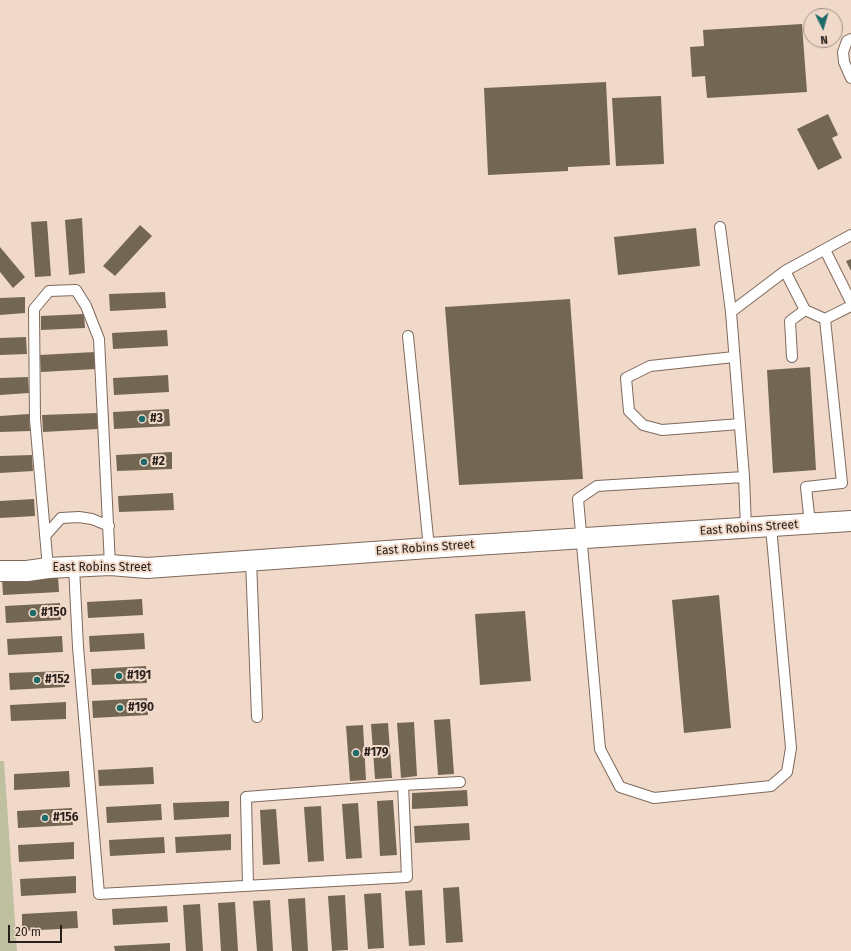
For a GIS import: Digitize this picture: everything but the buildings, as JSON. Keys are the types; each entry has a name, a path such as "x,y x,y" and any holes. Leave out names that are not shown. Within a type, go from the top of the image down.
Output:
{"street":[{"name":"East Robins Street","path":"0,571 27,571 48,568 110,566 147,568 851,521"}],"lane":[{"path":"851,39 847,41 843,52 844,62 851,78"},
{"path":"720,227 731,312 744,476 746,528"},
{"path":"731,312 785,271 851,236"},
{"path":"825,250 851,302"},
{"path":"785,271 805,310 824,319"},
{"path":"48,568 35,419 34,309 49,291 76,290 86,306 99,339 110,566"},
{"path":"824,319 851,306"},
{"path":"792,357 790,321 805,310"},
{"path":"810,524 806,487 847,483 824,319"},
{"path":"408,336 429,548"},
{"path":"734,357 650,366 626,378 628,405 629,411 643,424 662,430 740,424"},
{"path":"744,476 596,486 578,499 600,749 620,787 654,798 771,786 787,772 790,748 771,527"},
{"path":"45,536 61,518 79,517 92,519 108,526"},
{"path":"251,560 258,717"},
{"path":"74,567 78,647 99,894 407,877 403,785"},
{"path":"248,885 246,797 460,782"}],"green space":[{"path":"0,761 4,761 17,951 0,951"}],"place":[{"name":"#3","path":"142,419"},
{"name":"#2","path":"144,462"},
{"name":"#150","path":"33,613"},
{"name":"#191","path":"119,676"},
{"name":"#152","path":"37,680"},
{"name":"#190","path":"120,708"},
{"name":"#179","path":"356,753"},
{"name":"#156","path":"45,818"}]}
